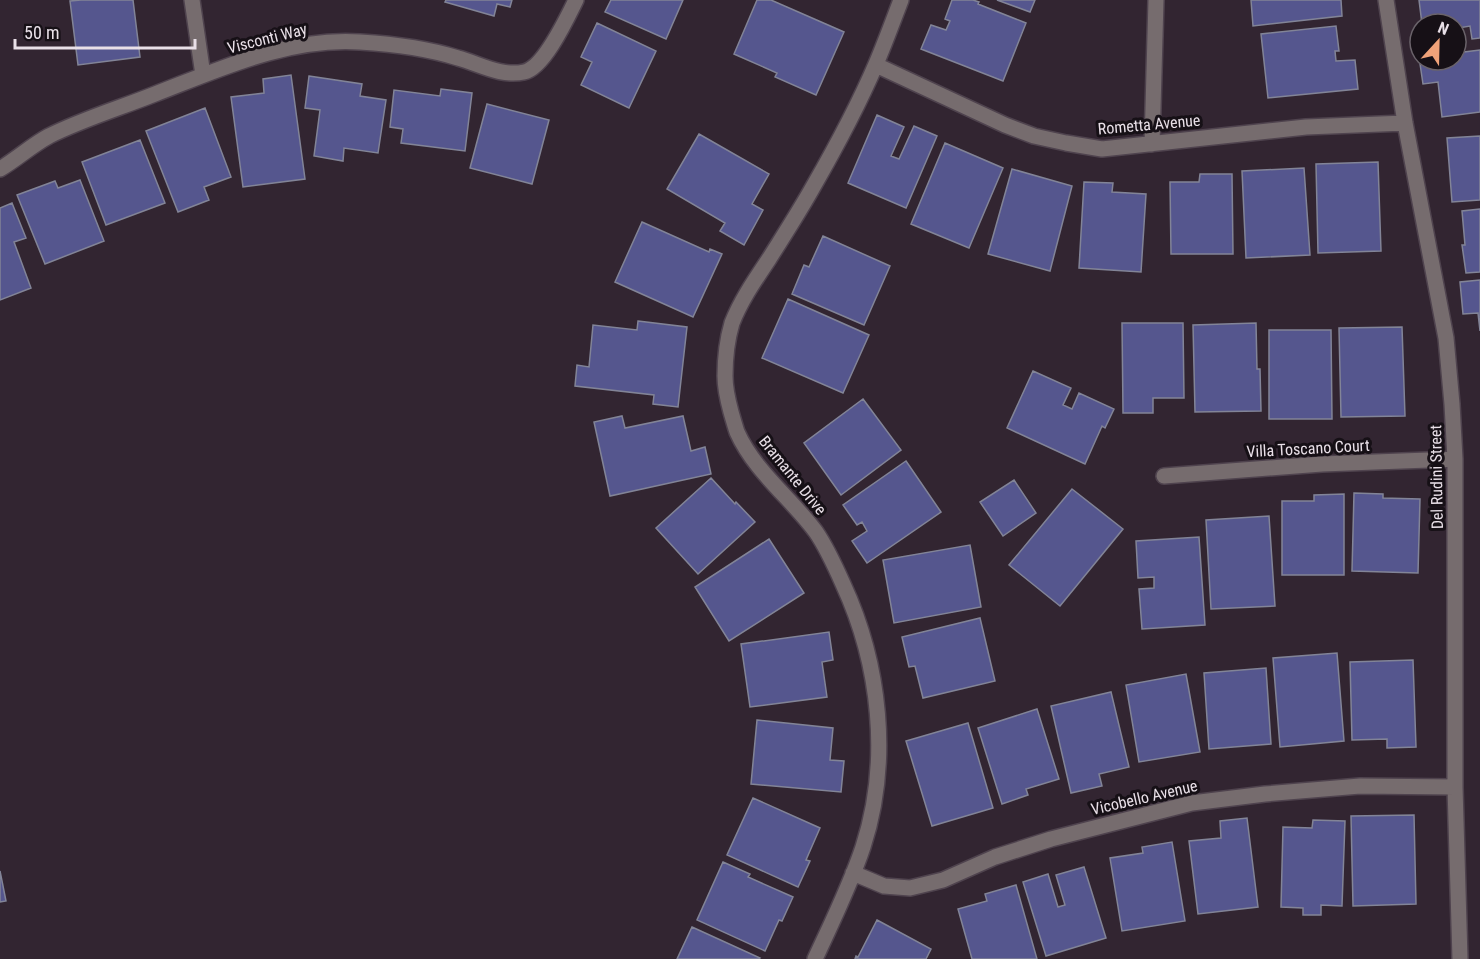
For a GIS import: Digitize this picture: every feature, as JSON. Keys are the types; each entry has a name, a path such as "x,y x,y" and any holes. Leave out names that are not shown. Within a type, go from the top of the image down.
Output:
{"street":[{"path":"192,0 203,75"},
{"name":"Visconti Way","path":"0,169 47,137 203,75 258,56 308,44 357,41 410,46 460,58 500,72 526,72 542,60 576,0"},
{"name":"Bramante Drive","path":"815,959 846,894 864,845 878,767 876,698 868,651 854,608 836,567 817,534 762,471 737,431 725,379 726,351 742,301 787,232 845,130 876,65 901,0"},
{"path":"1152,144 1156,0"},
{"name":"Del Rudini Street","path":"1386,0 1406,123 1446,338 1452,404 1455,459 1455,787 1460,959"},
{"name":"Rometta Avenue","path":"876,65 1005,125 1034,136 1102,149 1306,127 1406,123"},
{"name":"Villa Toscano Court","path":"1164,476 1322,464 1455,459"},
{"name":"Vicobello Avenue","path":"853,873 884,886 910,888 943,880 995,857 1051,839 1192,803 1360,786 1455,787"}],"building":[{"path":"133,0 140,57 78,65 70,1"},
{"path":"446,0 512,0 510,7 497,4 494,16 445,2"},
{"path":"611,0 683,0 666,39 605,12"},
{"path":"757,0 771,0 844,32 816,95 775,77 777,73 734,54"},
{"path":"952,0 973,0 1026,23 1003,81 921,49 931,25 946,30 950,21 945,19"},
{"path":"997,0 1035,0 1030,12"},
{"path":"1251,0 1341,0 1342,16 1253,26"},
{"path":"1419,0 1480,0 1480,38 1472,39 1470,26 1468,26 1468,12 1420,12"},
{"path":"597,23 656,51 629,108 581,85 592,62 581,57"},
{"path":"1336,26 1339,51 1335,51 1336,61 1355,60 1358,89 1268,98 1261,34"},
{"path":"1480,50 1480,112 1442,117 1438,82 1423,84 1421,72 1468,72 1468,52"},
{"path":"291,75 305,179 243,187 231,97 264,93 263,79"},
{"path":"309,76 362,84 360,96 386,100 378,153 344,148 343,161 314,156 320,110 305,108"},
{"path":"441,89 472,93 465,151 401,143 403,129 390,127 394,90 440,96"},
{"path":"487,104 549,120 532,184 470,168"},
{"path":"205,108 231,177 204,187 209,200 178,212 146,131"},
{"path":"877,115 904,127 891,156 899,159 914,126 937,136 906,208 848,183"},
{"path":"699,134 769,174 752,204 763,210 744,245 720,231 725,223 667,189"},
{"path":"1480,136 1480,200 1452,202 1447,138"},
{"path":"140,140 165,203 106,225 82,162"},
{"path":"945,143 1003,168 969,248 911,224"},
{"path":"1378,162 1381,251 1318,253 1316,164"},
{"path":"1304,168 1310,255 1246,258 1242,171"},
{"path":"1012,169 1072,186 1050,271 988,254"},
{"path":"1200,174 1232,174 1233,254 1171,254 1170,182 1199,182"},
{"path":"80,180 104,241 45,264 17,195 55,181 58,188"},
{"path":"1084,182 1113,183 1112,192 1146,194 1141,272 1079,268"},
{"path":"12,203 26,238 14,242 31,288 0,300 0,208"},
{"path":"1480,209 1480,272 1466,273 1462,245 1465,245 1462,211"},
{"path":"642,222 709,252 710,249 722,254 693,317 615,282"},
{"path":"823,236 890,266 864,325 792,294 804,265 809,267"},
{"path":"1480,280 1480,331 1478,313 1463,314 1460,282"},
{"path":"788,299 869,335 843,393 762,358"},
{"path":"638,321 687,327 678,407 653,404 654,395 575,386 577,365 589,367 593,325 637,330"},
{"path":"1122,323 1183,323 1184,398 1153,398 1153,413 1123,413"},
{"path":"1256,323 1261,411 1195,412 1193,325"},
{"path":"1402,327 1405,416 1341,417 1339,328"},
{"path":"1269,330 1331,330 1332,419 1269,419"},
{"path":"1033,371 1071,388 1063,405 1072,409 1079,393 1114,409 1105,428 1102,426 1085,464 1007,428"},
{"path":"863,399 901,450 841,495 804,443"},
{"path":"622,416 625,428 683,416 691,451 705,447 711,474 610,496 594,422"},
{"path":"906,461 941,512 867,563 852,541 867,531 862,522 857,525 843,505"},
{"path":"711,478 755,522 698,574 656,528"},
{"path":"1014,480 1036,513 1003,536 980,502"},
{"path":"1072,489 1123,529 1060,606 1009,565"},
{"path":"1354,493 1383,494 1383,498 1420,499 1418,573 1352,571"},
{"path":"1344,494 1344,575 1282,575 1282,501 1314,501 1314,495"},
{"path":"1269,516 1275,606 1211,609 1206,520"},
{"path":"1199,537 1205,625 1142,629 1139,589 1154,588 1154,577 1138,578 1136,541"},
{"path":"769,539 804,593 729,641 695,587"},
{"path":"970,545 981,607 894,623 883,560"},
{"path":"980,618 995,681 923,698 915,666 909,667 902,637"},
{"path":"829,632 833,660 822,662 827,697 750,707 741,644"},
{"path":"1337,653 1344,741 1280,747 1273,658"},
{"path":"1413,660 1416,747 1387,748 1387,739 1352,740 1350,662"},
{"path":"1266,668 1271,744 1209,749 1204,673"},
{"path":"1186,674 1200,752 1139,762 1126,685"},
{"path":"1111,692 1129,767 1099,774 1102,786 1071,793 1051,706"},
{"path":"1037,709 1059,779 1026,789 1028,795 1002,804 978,728"},
{"path":"757,720 833,728 830,760 844,761 841,792 751,784"},
{"path":"968,723 993,808 932,826 906,741"},
{"path":"753,798 820,828 806,860 810,861 798,887 727,855"},
{"path":"1414,815 1416,904 1353,906 1351,816"},
{"path":"1247,818 1258,907 1198,914 1189,841 1221,838 1220,821"},
{"path":"1313,820 1345,821 1342,906 1321,905 1321,915 1303,915 1303,908 1281,907 1283,827 1312,828"},
{"path":"1172,842 1185,921 1122,931 1110,858 1143,853 1142,847"},
{"path":"723,862 750,874 748,877 793,897 782,921 779,920 765,951 697,920"},
{"path":"1084,867 1106,938 1046,956 1023,882 1048,874 1058,907 1065,905 1056,875"},
{"path":"0,871 6,901 0,902"},
{"path":"1016,885 1037,959 972,959 958,909 987,901 985,894"},
{"path":"877,920 931,949 926,959 855,959"},
{"path":"692,927 760,958 677,959"}]}
